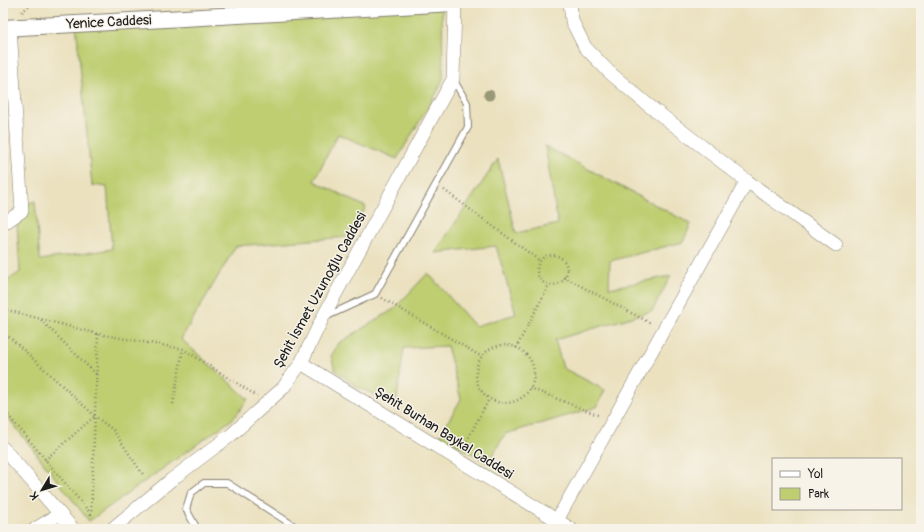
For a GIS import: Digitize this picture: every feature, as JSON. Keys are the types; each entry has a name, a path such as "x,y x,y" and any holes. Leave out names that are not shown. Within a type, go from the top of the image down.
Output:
{"street":[{"name":"Yenice Caddesi","path":"6,28 455,3"},
{"name":"Şehit İsmet Uzunoğlu Caddesi","path":"112,529 171,480 231,435 283,388 301,363 323,317 453,80 455,3"},
{"path":"570,3 572,21 585,47 609,72 648,106 747,181 836,245"},
{"path":"3,224 22,211 6,28"},
{"path":"554,525 747,181"},
{"name":"Şehit Burhan Baykal Caddesi","path":"301,363 457,460 554,525 571,529"},
{"path":"3,448 73,529"},
{"path":"35,529 60,514"}],"lane":[{"path":"323,317 375,294 468,127 467,103 453,80"},
{"path":"197,529 186,509 191,493 204,483 227,483 299,529"}],"path":[{"path":"436,184 540,261"},
{"path":"554,255 562,260 566,268 566,273 562,281 553,285 540,280 537,270 537,266 540,261 544,257 554,255"},
{"path":"564,277 663,330"},
{"path":"516,348 549,284"},
{"path":"375,294 482,357"},
{"path":"3,310 98,334 183,349 267,402"},
{"path":"40,319 97,374"},
{"path":"3,330 95,416 113,430 144,476"},
{"path":"3,410 91,515 98,334"},
{"path":"504,345 514,346 522,351 529,358 533,367 534,375 528,392 515,402 500,403 489,399 481,391 475,376 476,367 479,359 482,357 486,352 494,347 504,345"},
{"path":"172,404 183,349"},
{"path":"530,388 612,420"},
{"path":"457,460 489,399"},
{"path":"45,460 95,416"}],"green space":[{"path":"442,3 443,79 436,94 397,159 338,134 314,181 366,207 349,237 236,246 181,339 248,399 234,418 89,521 3,411 3,284 20,272 16,208 35,201 40,260 112,249 107,187 92,185 76,24"},
{"path":"545,146 691,224 683,242 610,261 609,288 671,276 652,311 555,340 563,368 605,390 597,407 505,434 488,463 440,435 461,399 447,346 404,348 396,404 357,387 335,370 331,356 339,343 394,309 428,273 475,326 516,314 496,246 435,253 498,159 516,233 558,224"}]}
